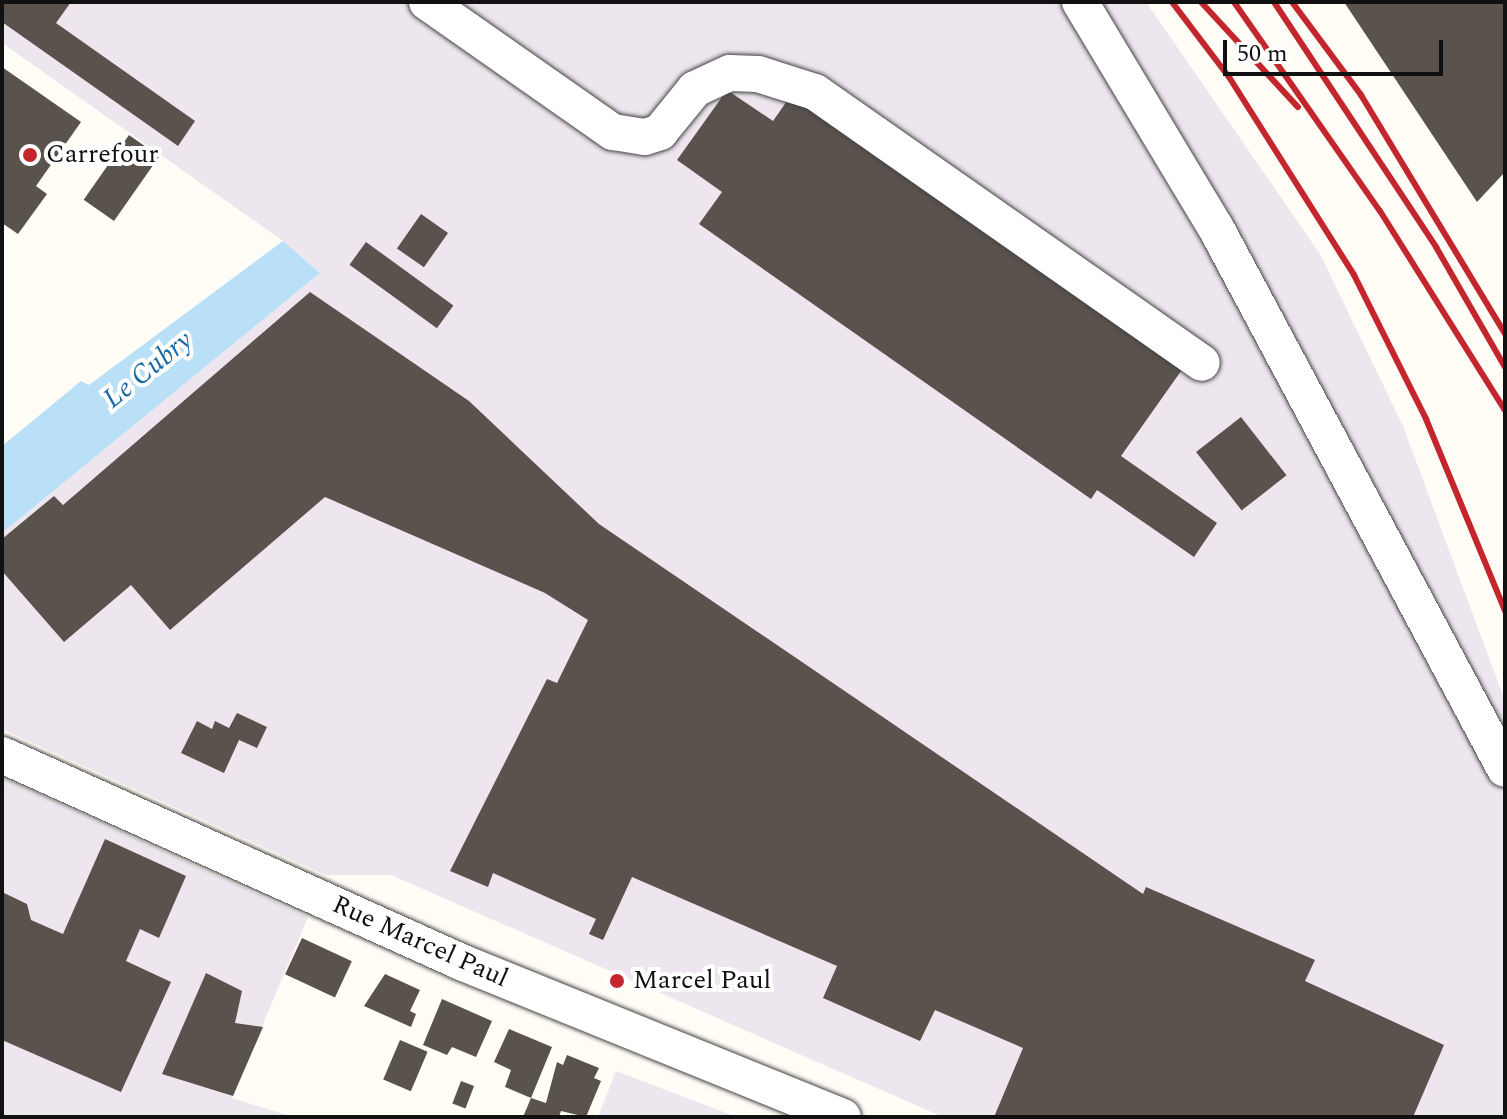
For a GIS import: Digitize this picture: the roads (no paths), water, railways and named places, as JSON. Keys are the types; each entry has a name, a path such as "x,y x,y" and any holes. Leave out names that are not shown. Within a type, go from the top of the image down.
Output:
{"street":[{"path":"427,2 613,132 645,137 660,132 695,89 730,73 758,74 815,92 1202,363"},
{"path":"1080,2 1231,255 1505,769"},
{"name":"Rue Marcel Paul","path":"6,768 821,1113"}],"water":[{"name":"Le Cubry","path":"283,241 320,273 2,533 2,446 81,381 89,385"}],"railway":[{"path":"1172,2 1229,77 1354,275 1426,419 1505,611"},
{"path":"1201,2 1298,107"},
{"path":"1234,2 1380,211 1505,410"},
{"path":"1274,2 1436,247 1505,367"},
{"path":"1292,2 1361,95 1505,334"}],"place":[{"name":"Carrefour","path":"30,155"},
{"name":"Marcel Paul","path":"617,981"}]}
